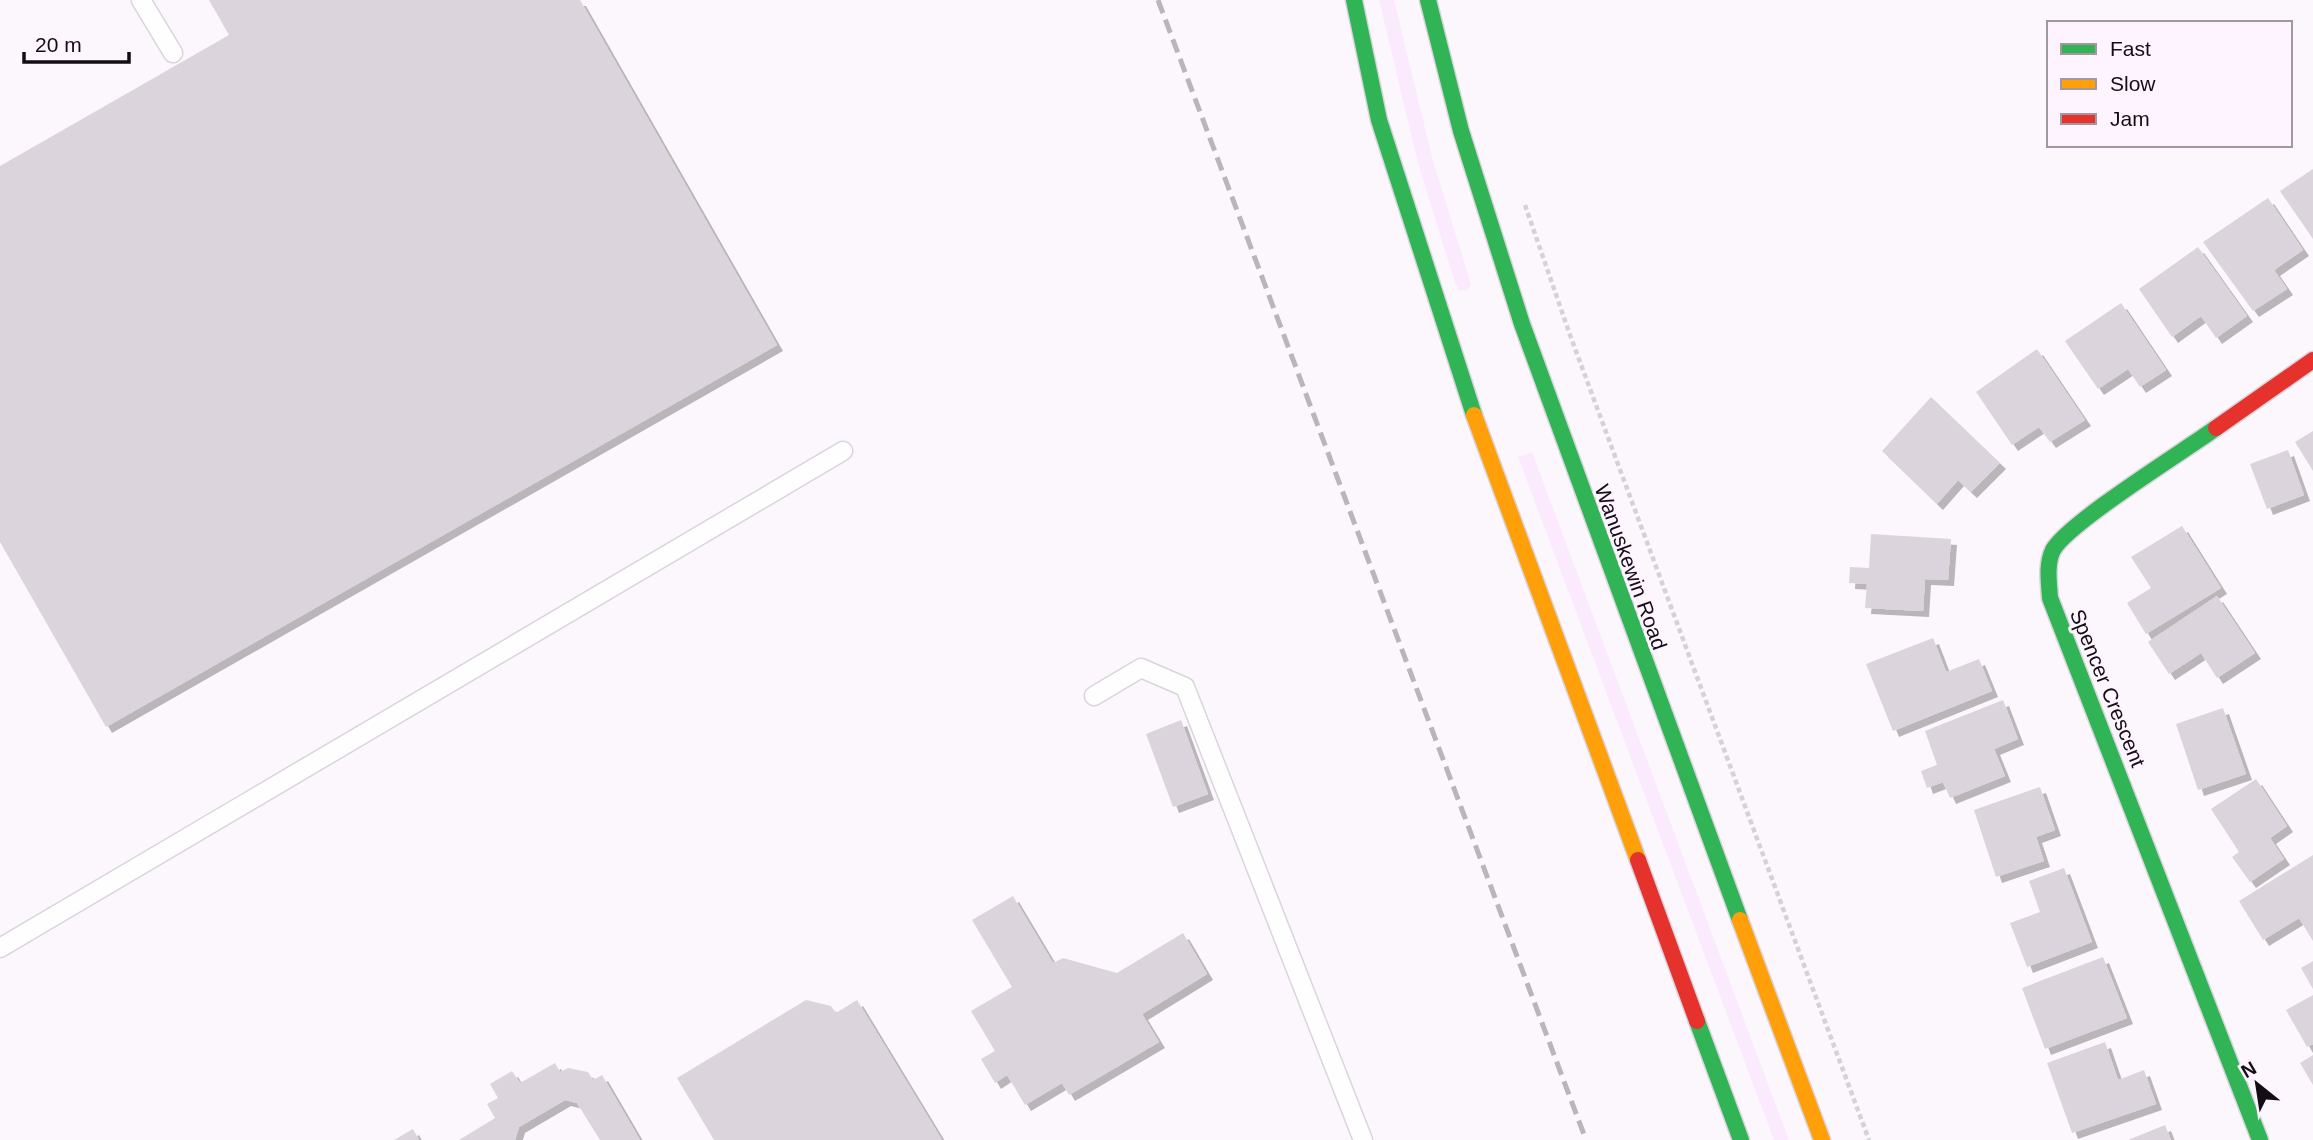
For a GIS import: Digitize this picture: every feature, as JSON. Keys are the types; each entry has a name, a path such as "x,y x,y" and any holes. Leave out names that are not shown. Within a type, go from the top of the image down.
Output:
{"main road":[{"path":"1354,0 1379,120 1457,368 1741,1140"},
{"name":"Wanuskewin Road","path":"1428,0 1450,99 1528,342 1678,758 1822,1140"},
{"name":"Spencer Crescent","path":"2260,1140 2050,598 2047,561 2058,543 2091,516 2313,360"}],"lane":[{"path":"141,0 173,53"},
{"path":"0,948 843,451"},
{"path":"1094,696 1141,668 1185,687 1363,1140"}],"path":[{"path":"1524,203 1574,348 1869,1140"}],"shaded area":[{"path":"1379,0 1394,0 1433,161 1471,284 1467,291 1459,290 1455,283 1418,163"},
{"path":"1532,452 1789,1140 1774,1140 1518,457"}],"building":[{"path":"209,0 580,0 777,345 106,727 0,542 0,166 229,35"},
{"path":"2313,169 2313,239 2280,191"},
{"path":"2268,198 2303,250 2274,270 2287,289 2253,311 2203,242"},
{"path":"2198,247 2247,316 2216,338 2201,316 2172,337 2139,289"},
{"path":"2121,303 2166,370 2140,387 2128,369 2098,389 2065,341"},
{"path":"2037,349 2085,420 2050,442 2039,427 2012,445 1976,392"},
{"path":"1931,397 2000,463 1971,492 1958,480 1937,504 1882,451"},
{"path":"2313,431 2313,471 2295,442"},
{"path":"2288,450 2304,495 2267,509 2250,464"},
{"path":"2182,526 2221,588 2146,634 2127,603 2151,588 2131,557"},
{"path":"1871,534 1951,539 1948,580 1925,579 1923,611 1865,608 1867,584 1849,583 1850,567 1869,568"},
{"path":"2217,596 2255,653 2217,678 2201,653 2169,674 2148,642"},
{"path":"1933,638 1946,672 1979,659 1992,691 1893,731 1866,664"},
{"path":"2003,700 2018,739 1994,749 2005,776 1950,798 1943,782 1927,788 1921,771 1937,765 1925,731"},
{"path":"2223,708 2246,774 2198,790 2176,724"},
{"path":"1181,720 1208,794 1173,807 1146,734"},
{"path":"2256,779 2287,826 2270,838 2284,859 2250,882 2232,857 2239,852 2211,809"},
{"path":"2040,787 2055,830 2036,837 2044,861 1996,877 1974,810"},
{"path":"2313,855 2313,941 2299,918 2263,940 2239,901"},
{"path":"2064,868 2092,942 2027,967 2010,923 2040,912 2029,881"},
{"path":"1013,896 1053,963 1063,958 1117,973 1183,933 1207,974 1142,1014 1159,1042 1069,1095 1062,1083 1025,1105 1007,1075 995,1083 981,1059 995,1051 971,1011 1012,987 972,920"},
{"path":"2103,957 2127,1018 2045,1049 2022,988"},
{"path":"2313,961 2313,989 2301,968"},
{"path":"2313,995 2313,1044 2307,1047 2286,1010"},
{"path":"806,1000 831,1006 836,1013 857,1000 942,1140 714,1140 677,1078"},
{"path":"2105,1042 2118,1080 2144,1070 2156,1104 2072,1133 2047,1063"},
{"path":"2313,1055 2313,1085 2300,1063"},
{"path":"555,1063 560,1072 568,1068 588,1072 593,1080 602,1075 640,1140 600,1140 577,1103 565,1100 519,1127 515,1140 459,1140 495,1118 487,1104 498,1098 490,1084 512,1071 520,1083"},
{"path":"2165,1125 2171,1140 2128,1140"},
{"path":"413,1129 419,1140 394,1140"}],"railway":[{"path":"1158,0 1586,1140"}],"traffic: fast":[{"path":"1354,0 1379,120 1474,415"},
{"path":"1428,0 1461,131 1522,324 1740,920"},
{"path":"2216,428 2128,488 2063,538 2051,555 2050,598 2260,1140"},
{"path":"1697,1021 1741,1140"}],"traffic: slow":[{"path":"1474,415 1638,860"},
{"path":"1740,920 1822,1140"}],"traffic: jam":[{"path":"2216,428 2313,360"},
{"path":"1638,860 1697,1021"}]}
